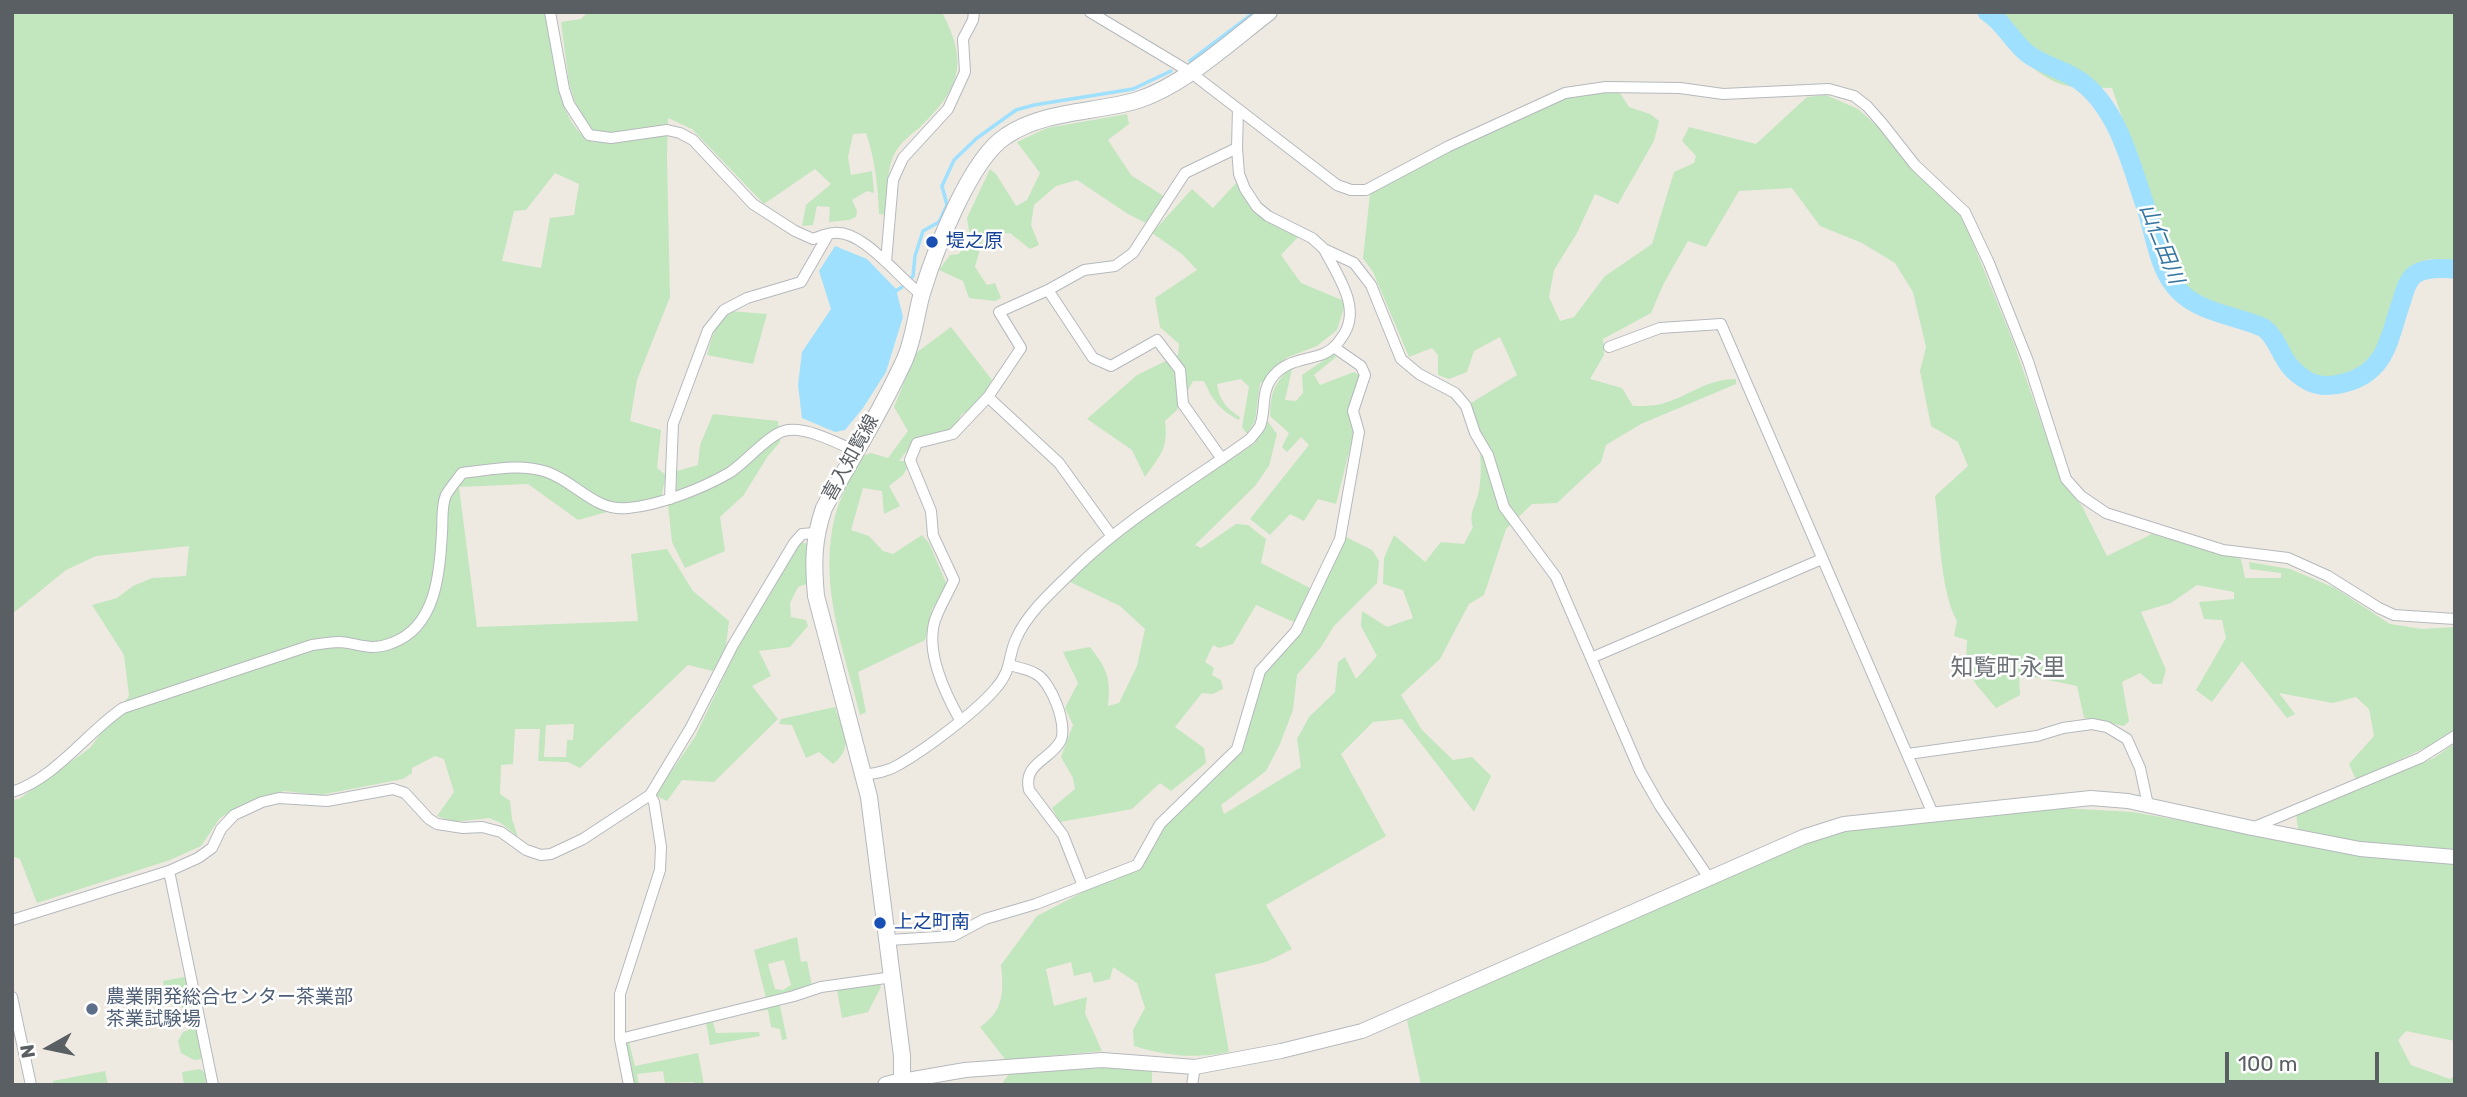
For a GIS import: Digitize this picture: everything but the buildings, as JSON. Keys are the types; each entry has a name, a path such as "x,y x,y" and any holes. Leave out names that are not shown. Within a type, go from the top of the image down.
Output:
{"main road":[{"name":"喜入知覧線","path":"902,1083 902,1056 889,940 864,775 816,596 813,565 815,533 824,508 906,355 937,248 978,165 990,148 1019,128 1055,117 1139,99 1190,72 1269,12"},
{"path":"886,1085 902,1083"}],"street":[{"path":"550,12 564,89 569,104 589,135 611,138 667,130 680,132 693,140 753,204 795,231 813,239 836,232 862,242 922,295"},
{"path":"887,262 893,180 903,158 947,108 965,72 963,39 974,12"},
{"path":"1090,12 1190,72 1337,185 1351,190 1366,190 1449,146 1565,93 1606,87 1679,88 1723,94 1829,89 1854,96 1882,123 1915,164 1965,212 1989,263 2028,361 2066,479 2081,496 2106,513 2223,550 2288,558 2328,576 2394,615 2455,619"},
{"path":"1238,109 1239,174 1257,207 1268,216 1312,238 1324,249 1354,263 1371,285 1401,359 1419,373 1455,393 1466,406 1475,433 1488,455 1504,507 1556,577 1640,771 1660,806 1709,878"},
{"path":"960,720 947,697 932,646 935,621 954,580 933,535 931,511 910,460 917,443 953,434 988,397 1021,348 999,312 1084,270 1115,266 1133,253 1185,173 1237,148"},
{"path":"670,499 673,424 708,330 724,310 747,298 802,282 828,235"},
{"path":"864,775 899,765 960,720 997,687 1010,665 1015,640 1029,618 1111,535 1250,439 1260,425 1265,394 1271,379 1289,362 1321,355 1335,348 1348,330 1352,314 1349,299 1324,249"},
{"path":"1048,290 1093,358 1111,366 1157,340 1180,370 1183,404 1222,459"},
{"path":"1609,347 1660,328 1721,324 1933,814"},
{"path":"889,940 953,936 985,919 1036,904 1137,865 1160,824 1237,749 1260,671 1296,631 1340,538 1359,432 1353,411 1365,375 1361,366 1335,348"},
{"path":"988,397 1059,463 1111,535"},
{"path":"12,792 23,788 54,766 89,738 103,722 123,708 312,645 341,642 365,648 391,644 404,637 421,624 431,602 438,572 446,495 462,473 519,466 547,472 569,482 600,506 626,509 670,499 729,472 783,430 802,430 855,451"},
{"path":"12,920 169,871 198,858 212,848 221,829 234,815 262,802 279,798 327,801 393,789 405,793 437,824 447,827 482,827 501,832 526,850 541,855 551,854 583,839 650,796 691,727 733,645 794,543 802,534 815,533"},
{"path":"1591,658 1822,559"},
{"path":"1010,665 1038,674 1045,681 1059,711 1064,730 1060,742 1029,773 1028,782 1030,790 1063,835 1083,886"},
{"path":"1908,754 2037,736 2063,728 2092,724 2107,727 2127,739 2140,768 2148,805"},
{"path":"2252,828 2420,758 2455,736"},
{"path":"629,1085 620,1039 620,994 660,870 661,847 654,802 650,796"},
{"path":"902,1083 965,1070 1102,1060 1195,1067 1270,1053 1362,1031 1709,878 1825,829 1844,824 2091,798 2128,801 2360,849 2455,857"},
{"path":"169,871 213,1085"},
{"path":"620,1039 821,987 892,977"},
{"path":"12,997 31,1085"},
{"path":"1192,1085 1195,1067"}],"green space":[{"path":"12,12 549,12 556,76 565,109 581,134 595,143 579,114 569,83 561,22 581,19 588,12 942,12 956,47 956,75 944,101 901,144 893,157 886,215 879,214 876,173 866,133 853,134 848,157 851,175 872,171 874,193 867,191 852,200 857,211 856,217 829,222 830,207 817,206 813,225 802,226 806,205 831,184 815,169 764,204 692,129 668,118 670,297 637,380 630,421 661,430 657,468 666,475 661,497 578,520 528,484 459,487 477,627 638,621 631,554 667,549 693,591 729,621 726,646 713,671 688,665 580,768 568,762 538,761 540,729 515,729 513,764 501,765 500,794 510,801 518,837 501,823 489,818 454,822 437,816 454,792 444,759 435,756 412,768 412,773 403,779 320,795 284,791 244,804 220,818 201,846 170,860 37,903 20,859 12,856 12,800 19,799 90,748 129,696 124,655 92,605 117,598 133,586 152,578 186,576 189,546 96,556 66,570 12,614","holes":["555,173 579,184 574,215 550,218 541,268 502,261 514,211 526,210","574,724 573,740 567,740 566,757 544,757 546,725"]},
{"path":"1986,12 2455,12 2455,262 2430,259 2411,269 2395,298 2376,350 2367,364 2355,374 2337,379 2306,379 2273,324 2210,303 2176,277 2112,88 2069,86 2041,74 2009,45"},
{"path":"1618,90 1629,107 1650,114 1659,121 1654,141 1618,204 1595,194 1577,233 1554,270 1549,297 1560,321 1574,317 1605,276 1652,244 1674,172 1694,163 1696,156 1682,141 1689,127 1756,144 1807,97 1826,95 1858,109 1877,126 1916,172 1962,216 2014,344 2062,482 2082,506 2107,556 2152,534 2241,559 2245,578 2281,578 2281,573 2250,569 2249,562 2290,569 2335,588 2390,624 2422,629 2455,627 2455,730 2440,741 2356,780 2349,764 2374,736 2369,709 2356,697 2333,703 2279,693 2295,714 2287,718 2242,661 2212,702 2196,690 2226,638 2222,620 2204,619 2199,602 2234,599 2234,592 2197,585 2171,603 2141,612 2166,670 2162,684 2153,684 2140,673 2122,682 2129,721 2124,726 2084,718 2077,686 2019,674 2020,695 1996,708 1969,671 1967,640 1954,636 1957,621 1944,578 1935,496 1968,466 1958,442 1931,426 1920,371 1926,347 1913,292 1895,263 1862,243 1820,226 1792,188 1739,191 1706,247 1688,241 1664,283 1651,313 1603,339 1604,355 1590,379 1622,388 1633,406 1661,404 1715,382 1736,379 1736,384 1641,424 1606,445 1601,462 1557,503 1532,504 1506,529 1484,595 1469,604 1440,659 1401,695 1422,730 1453,760 1472,757 1491,776 1474,812 1402,719 1373,722 1341,754 1386,836 1266,905 1292,949 1266,962 1215,974 1229,1052 1181,1055 1134,1046 1133,1030 1145,1008 1137,983 1113,967 1110,979 1094,983 1091,972 1074,976 1071,962 1046,969 1054,1006 1087,997 1085,1013 1102,1051 1008,1063 980,1027 994,1014 1001,1000 1001,965 1037,916 1138,868 1164,827 1225,769 1243,747 1264,673 1321,583 1346,537 1372,550 1379,561 1377,583 1334,626 1321,647 1297,675 1293,710 1266,771 1221,805 1224,814 1301,767 1297,739 1309,717 1335,692 1338,662 1345,657 1356,679 1377,656 1361,626 1362,611 1387,627 1413,618 1403,590 1383,584 1384,558 1394,535 1425,562 1441,542 1464,544 1473,527 1472,512 1479,490 1481,458 1471,403 1517,375 1500,337 1474,351 1467,372 1449,379 1438,375 1438,355 1432,348 1409,357 1373,272 1363,258 1370,194 1463,145 1571,96"},
{"path":"1127,114 1129,124 1108,140 1131,175 1165,197 1148,224 1077,180 1056,186 1034,205 1031,225 1039,245 1030,249 1010,233 984,235 975,267 987,285 995,283 1001,298 995,301 969,298 963,281 939,270 950,255 959,254 970,237 967,218 990,169 1016,206 1027,200 1040,173 1017,142 1047,128"},
{"path":"1236,183 1256,214 1299,236 1281,255 1301,283 1342,300 1344,307 1337,330 1317,346 1286,358 1260,384 1255,421 1247,434 1242,427 1249,387 1241,379 1217,384 1222,399 1240,417 1239,420 1218,404 1204,381 1193,381 1177,410 1165,421 1164,445 1145,477 1132,450 1087,419 1137,375 1178,355 1179,344 1160,327 1155,298 1197,270 1182,254 1152,233 1192,189 1213,208"},
{"path":"730,311 767,314 753,364 707,355 715,331"},
{"path":"951,327 992,380 979,403 961,415 954,430 915,440 899,461 906,461 907,468 903,475 889,486 900,506 884,514 882,491 863,488 851,530 869,536 883,551 893,554 922,535 929,543 947,585 932,609 925,640 858,672 866,712 860,715 843,650 830,583 829,560 835,517 860,457 871,453 888,458 908,431 894,407 916,353"},
{"path":"1333,354 1336,357 1314,375 1320,385 1354,372 1361,376 1354,432 1336,504 1318,499 1304,521 1290,514 1270,535 1250,519 1309,445 1301,437 1287,452 1282,447 1289,433 1270,416 1273,393 1278,382 1293,365 1285,400 1296,401 1303,393 1302,375"},
{"path":"713,414 778,421 780,442 743,496 720,517 725,551 685,568 672,542 668,505 676,500 677,471 698,465 700,445"},
{"path":"1266,419 1277,434 1269,466 1255,486 1195,545 1201,548 1236,524 1248,525 1266,539 1261,563 1310,588 1294,622 1256,605 1233,644 1219,648 1213,645 1205,662 1214,668 1212,675 1221,680 1223,689 1213,694 1202,693 1175,727 1204,748 1206,763 1171,791 1160,783 1132,809 1060,822 1052,808 1075,789 1073,778 1061,757 1073,725 1065,708 1078,683 1063,652 1090,647 1106,674 1109,688 1108,706 1119,703 1137,666 1145,629 1120,606 1070,582 1116,536 1255,443"},
{"path":"801,542 808,544 806,584 798,587 790,603 791,617 806,620 808,626 790,647 759,651 771,676 752,686 778,719 714,782 682,780 667,801 655,795 695,737 736,651"},
{"path":"835,707 844,730 844,751 833,764 819,752 806,758 792,725 779,724 781,719"},
{"path":"2455,743 2455,1041 2406,1031 2398,1040 2411,1065 2450,1079 2455,1075 2455,1085 1421,1085 1407,1020 1806,842 1840,831 2061,808 2133,812 2300,842 2296,814 2434,758"},
{"path":"797,937 801,962 807,961 812,986 778,997 787,1039 782,1040 780,1029 771,1027 768,1010 742,1013 766,998 754,950","holes":["784,960 791,985 783,990 775,989 768,964"]},
{"path":"184,977 193,1013 188,1014 180,1005 167,1005 163,981"},
{"path":"880,984 881,987 868,1012 842,1018 837,990"},
{"path":"713,1022 716,1033 759,1032 760,1036 710,1045 706,1023"},
{"path":"196,1027 202,1059 194,1060 181,1053 178,1041 183,1032"},
{"path":"629,1042 635,1066 698,1053 704,1085 696,1085 694,1082 665,1083 663,1071 637,1074 639,1085 635,1085 625,1043"},
{"path":"1105,1064 1152,1069 1152,1085 1004,1085 1003,1082 1009,1074"},
{"path":"200,1069 205,1073 208,1085 184,1085 182,1072"},
{"path":"105,1071 108,1085 53,1085 53,1081"}],"water":[{"path":"835,246 867,259 896,289 903,317 886,372 845,430 835,432 802,418 798,385 802,352 831,309 819,271"}],"waterway":[{"path":"1190,61 1255,12"},
{"name":"山仁田川","path":"1987,12 2028,54 2078,79 2107,110 2130,160 2158,253 2166,273 2178,290 2208,309 2264,328 2275,340 2291,368 2308,381 2335,385 2359,378 2370,370 2385,351 2411,278 2427,270 2455,269"},
{"path":"909,280 913,276 915,256 923,231 939,222 947,205 942,186 954,160 977,138 1016,110 1133,89 1171,71"},
{"path":"893,293 902,287"}],"place":[{"name":"堤之原","path":"932,242"},
{"name":"上之町南","path":"880,923"},
{"name":"農業開発総合センター茶業部 茶業試験場","path":"92,1009"}],"district":[{"name":"知覧町永里","path":"2008,668"}]}
